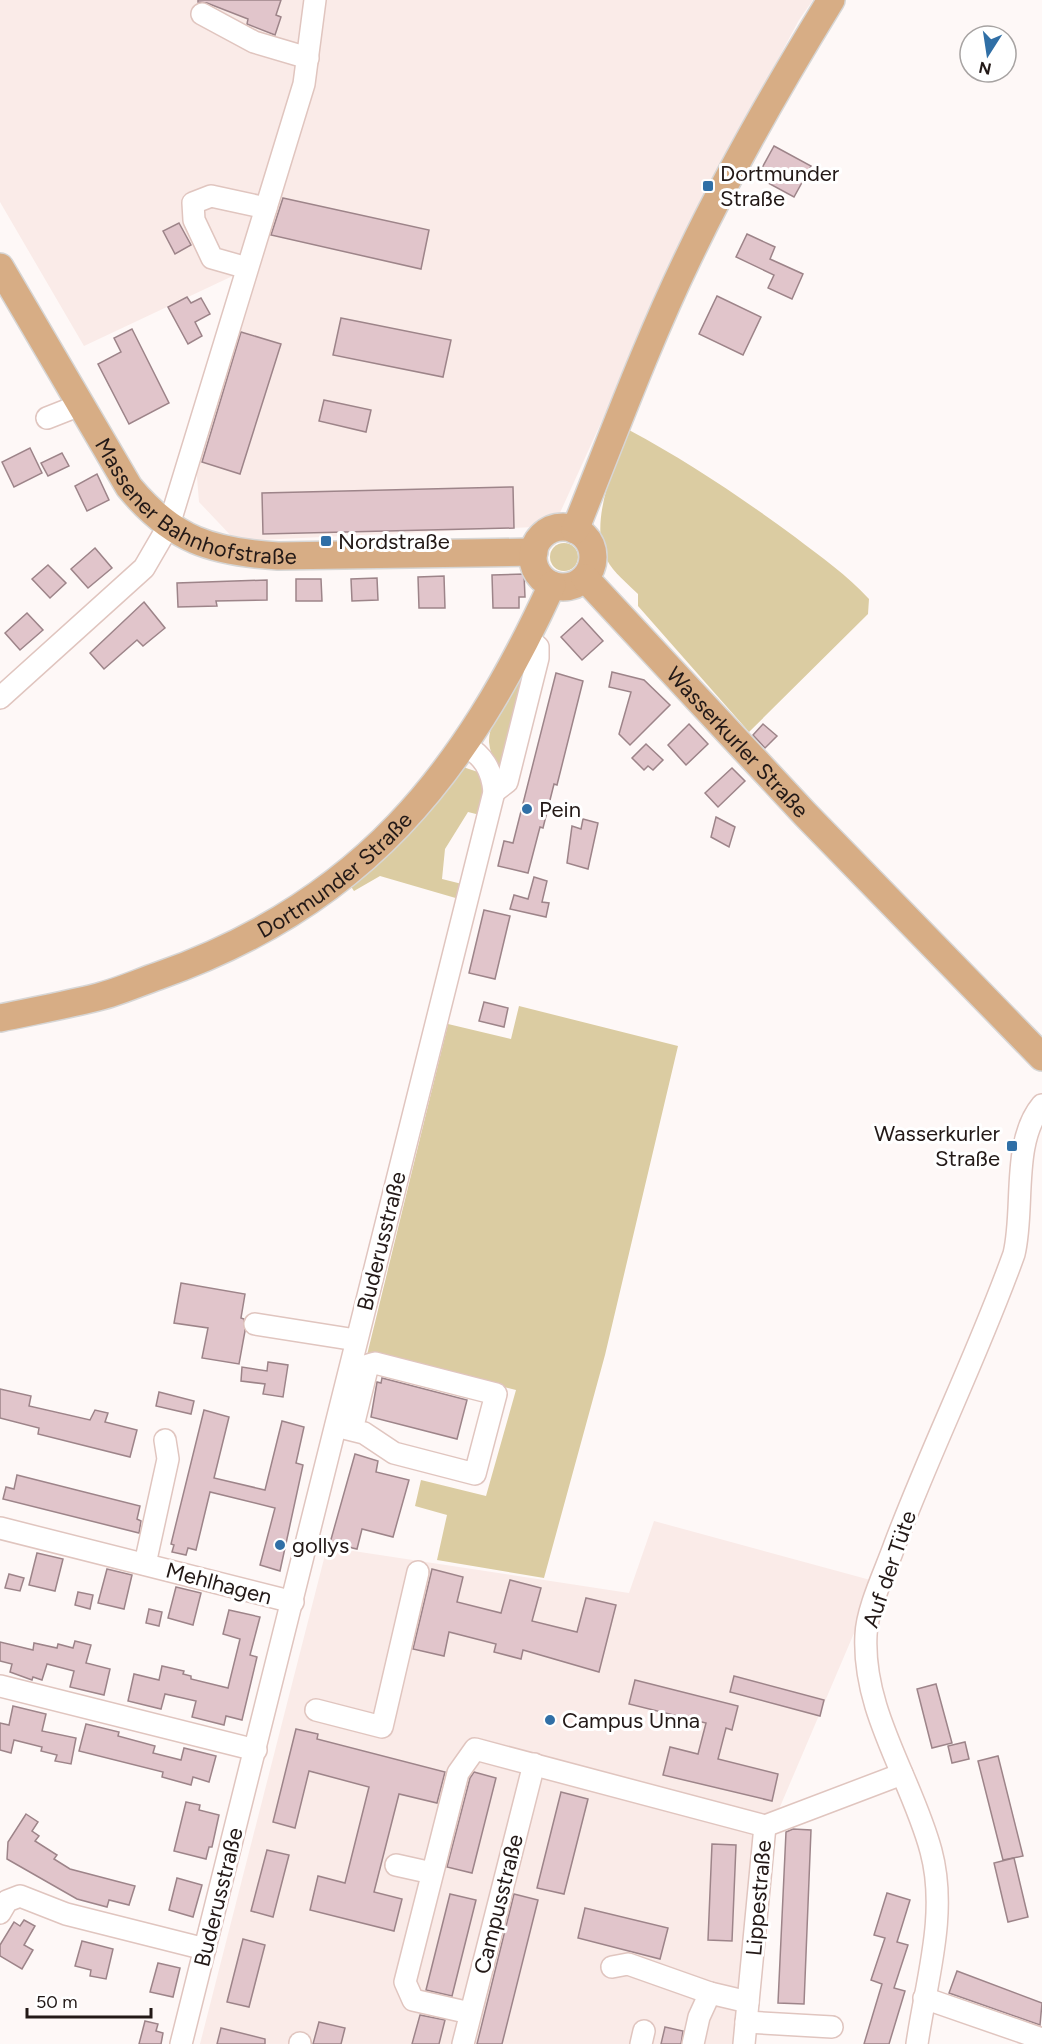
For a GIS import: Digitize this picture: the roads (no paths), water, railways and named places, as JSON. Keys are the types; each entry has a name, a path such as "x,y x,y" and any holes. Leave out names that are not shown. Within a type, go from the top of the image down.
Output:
{"main road":[{"path":"575,530 647,347 689,255 750,140 831,0"},
{"name":"Massener Bahnhofstraße","path":"0,267 129,488 147,509 196,542 214,549 242,554 325,556 534,552"},
{"path":"563,527 575,530 585,536 591,546 592,568 576,585 564,587 552,585 538,573 534,552 542,537 551,530 563,527"},
{"name":"Wasserkurler Straße","path":"585,578 797,805 1042,1057"},
{"name":"Dortmunder Straße","path":"0,1018 100,996 188,966 242,943 294,913 346,876 388,838 422,800 464,744 526,636 552,585"}],"street":[{"path":"0,698 144,568 169,525 304,84 315,0"},
{"path":"202,14 254,42 308,58"},
{"path":"248,268 212,258 194,220 193,203 211,196 266,208"},
{"path":"47,418 80,405"},
{"path":"494,792 507,782 538,658 538,647 526,636"},
{"name":"Buderusstraße","path":"181,2044 293,1602 344,1428 356,1340 494,792 493,777 487,764 477,752 464,744"},
{"name":"Auf der Tüte","path":"917,2044 938,1916 937,1881 931,1850 873,1697 867,1664 866,1633 879,1586 911,1503 1014,1254 1019,1225 1024,1148 1032,1121 1042,1105"},
{"path":"255,1324 356,1340"},
{"path":"375,1363 496,1394 475,1474 394,1453 364,1433 344,1428 368,1365 375,1363"},
{"name":"Mehlhagen","path":"145,1564 168,1459 165,1440"},
{"name":"Mehlhagen","path":"0,1528 293,1602"},
{"path":"316,1710 382,1727 418,1572"},
{"path":"0,1686 256,1750"},
{"path":"470,2013 413,2000 405,1982 458,1773 475,1749 765,1826"},
{"name":"Campusstraße","path":"463,2044 534,1764"},
{"name":"Lippestraße","path":"744,2044 765,1826 902,1774"},
{"path":"396,1865 432,1873"},
{"path":"0,1913 8,1901 20,1896 66,1914 205,1950"},
{"path":"612,1967 628,1964 710,1993 747,2012 832,2027"},
{"path":"693,2044 699,2017 710,1993"},
{"path":"924,1998 1040,2041"}],"place":[{"name":"Dortmunder Straße","path":"708,186"},
{"name":"Nordstraße","path":"326,541"},
{"name":"Pein","path":"527,809"},
{"name":"Wasserkurler Straße","path":"1012,1146"},
{"name":"gollys","path":"280,1545"},
{"name":"Campus Unna","path":"550,1720"}]}
